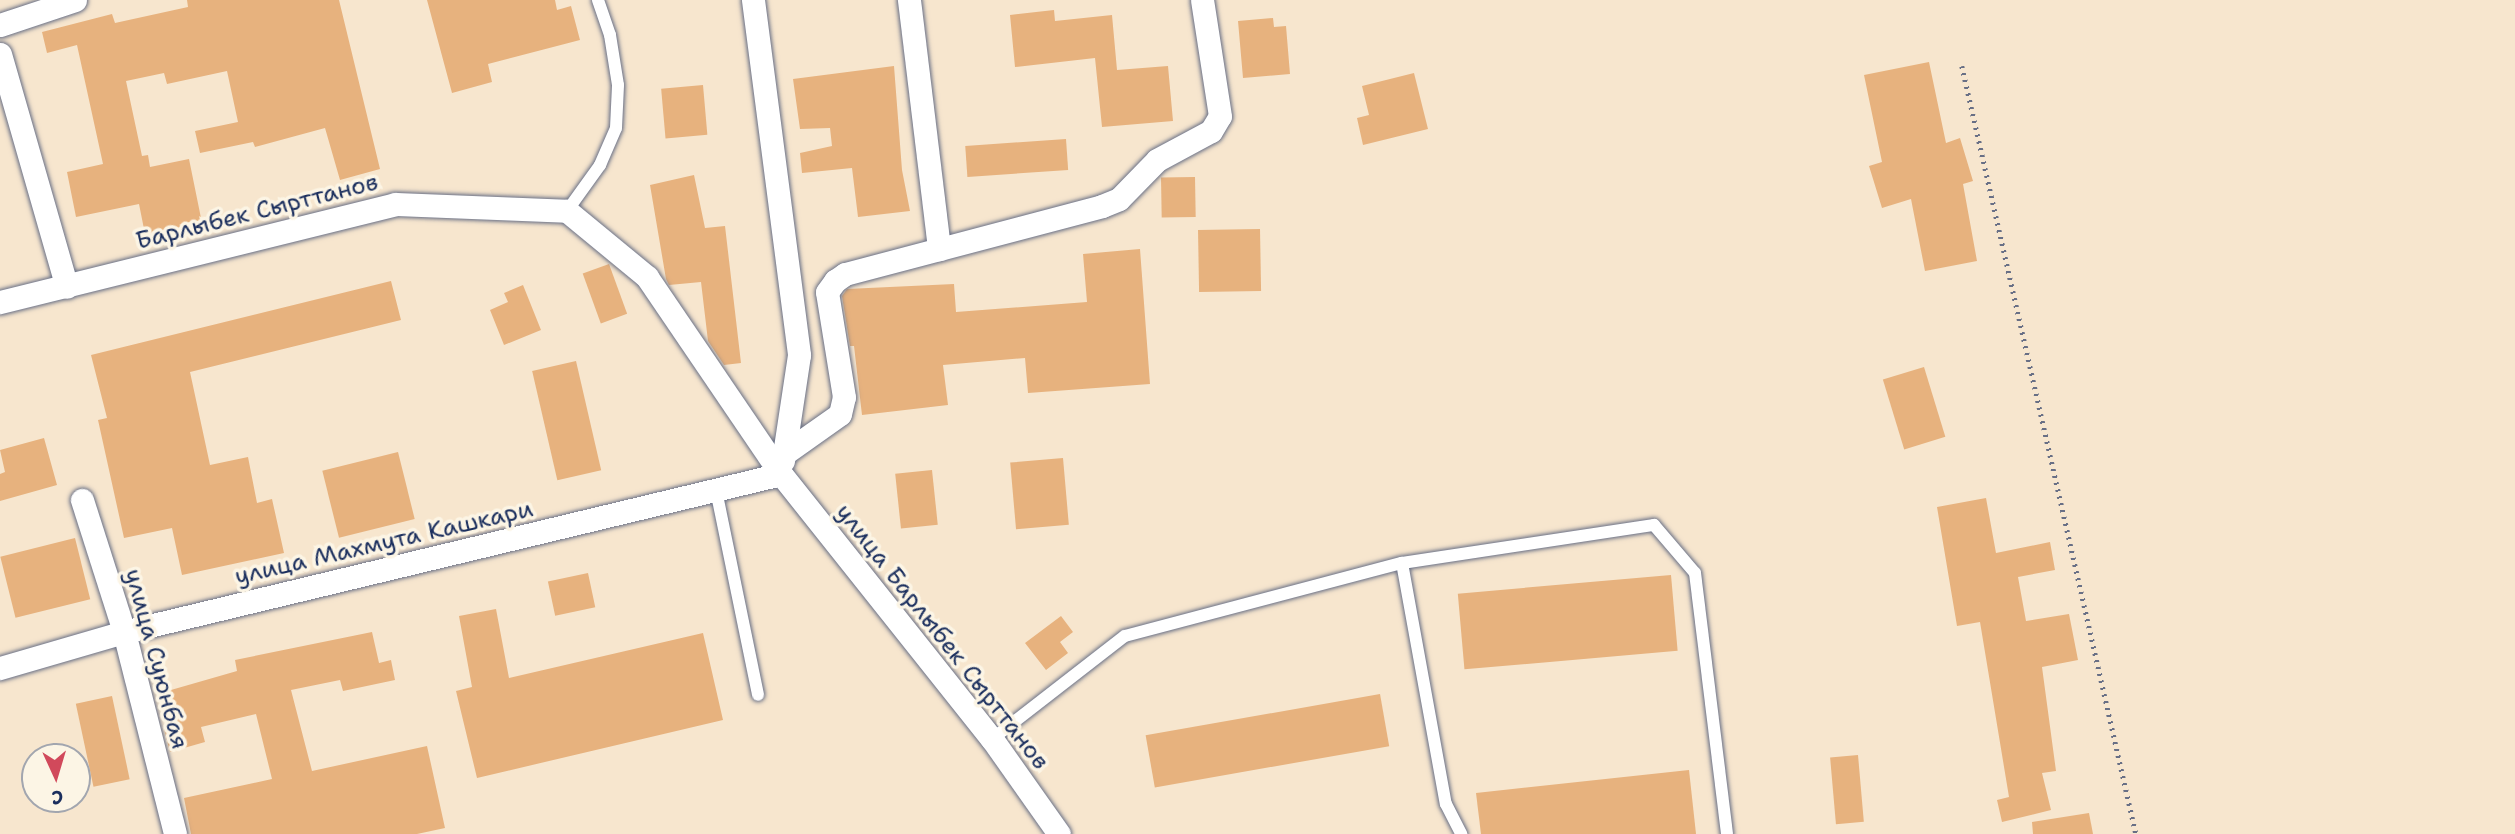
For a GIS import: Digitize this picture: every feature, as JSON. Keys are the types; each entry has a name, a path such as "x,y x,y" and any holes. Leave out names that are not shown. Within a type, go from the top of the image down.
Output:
{"street":[{"path":"0,25 75,0"},
{"path":"753,0 799,355 783,463"},
{"path":"909,0 940,249"},
{"path":"783,463 840,414 844,397 827,292 835,281 845,274 1111,202 1157,160 1210,131 1220,116 1202,0"},
{"path":"0,54 67,287"},
{"name":"Барлыбек Сырттанов","path":"0,302 395,204 567,211"},
{"path":"567,211 647,277 783,463"},
{"name":"улица Махмута Кашкари","path":"0,668 124,632 716,490 783,463"},
{"name":"улица Барлыбек Сырттанов","path":"783,463 992,739 1059,834"},
{"name":"улица Суюнбая","path":"82,499 124,632 175,834"}],"lane":[{"path":"567,211 600,165 616,128 618,85 610,34 598,0"},
{"path":"716,490 758,695"},
{"path":"992,739 1125,636 1402,563 1654,525 1695,573 1727,834"},
{"path":"1402,563 1446,804 1461,834"}],"path":[{"path":"1962,66 2136,834"}],"building":[{"path":"187,0 339,0 380,169 340,180 325,128 255,147 253,142 200,153 195,131 238,122 227,71 167,84 164,73 126,81 142,156 148,155 150,167 189,159 202,223 145,234 139,204 76,217 67,172 103,164 77,45 47,53 42,32 112,14 115,23 188,7"},
{"path":"427,0 555,0 557,10 571,6 580,40 488,64 492,82 452,93"},
{"path":"1054,10 1055,21 1112,15 1117,70 1168,66 1173,121 1102,127 1095,58 1015,67 1010,15"},
{"path":"1273,18 1274,27 1286,26 1290,74 1243,78 1238,21"},
{"path":"1929,62 1946,143 1960,138 1973,181 1963,184 1977,261 1925,271 1911,199 1882,208 1869,166 1882,162 1864,75"},
{"path":"894,66 902,170 910,211 858,217 852,168 802,173 800,153 832,146 830,128 800,129 793,79"},
{"path":"1414,73 1428,129 1363,145 1357,118 1369,115 1362,86"},
{"path":"703,85 707,135 666,138 661,89"},
{"path":"1066,139 1068,170 967,177 965,146"},
{"path":"694,175 705,228 725,226 741,363 724,365 708,341 701,282 669,285 666,279 650,185"},
{"path":"1195,177 1196,217 1162,218 1161,178"},
{"path":"1260,229 1261,291 1199,292 1198,230"},
{"path":"1140,249 1150,384 1028,393 1025,358 943,365 948,405 862,415 854,346 850,346 842,296 847,289 954,284 956,312 1087,302 1083,254"},
{"path":"609,264 627,314 601,323 583,274"},
{"path":"391,281 401,320 190,372 210,465 248,457 257,503 272,499 284,553 182,575 172,528 124,538 98,420 107,418 91,355"},
{"path":"523,285 541,330 504,345 490,310 508,302 504,293"},
{"path":"576,361 601,470 557,480 532,371"},
{"path":"1924,367 1945,437 1904,449 1883,380"},
{"path":"44,438 57,485 0,501 0,474 5,472 0,450"},
{"path":"398,452 415,519 339,538 322,471"},
{"path":"1063,458 1069,525 1016,529 1010,463"},
{"path":"932,470 938,525 901,529 895,474"},
{"path":"1986,498 1996,553 2050,542 2055,570 2018,577 2026,621 2069,614 2078,660 2042,667 2056,771 2042,773 2051,810 2002,822 1997,800 2009,797 1980,622 1957,626 1937,507"},
{"path":"75,538 90,599 16,618 0,557"},
{"path":"588,573 595,607 555,616 548,582"},
{"path":"1671,575 1678,651 1464,669 1458,594"},
{"path":"496,609 509,678 703,633 723,720 477,778 456,691 472,687 459,616"},
{"path":"1061,616 1073,632 1060,642 1068,653 1046,670 1025,643"},
{"path":"372,632 379,663 391,660 395,680 343,691 340,680 291,690 312,771 427,746 445,828 417,834 191,834 184,798 272,779 256,714 201,727 205,742 170,752 164,729 174,726 164,692 237,671 235,660"},
{"path":"1380,694 1389,746 1155,788 1146,735"},
{"path":"112,696 130,779 93,787 91,743 84,743 76,704"},
{"path":"1858,755 1864,822 1836,824 1830,757"},
{"path":"1689,770 1696,834 1481,834 1476,793"},
{"path":"2089,813 2093,834 2033,834 2032,822"}]}
